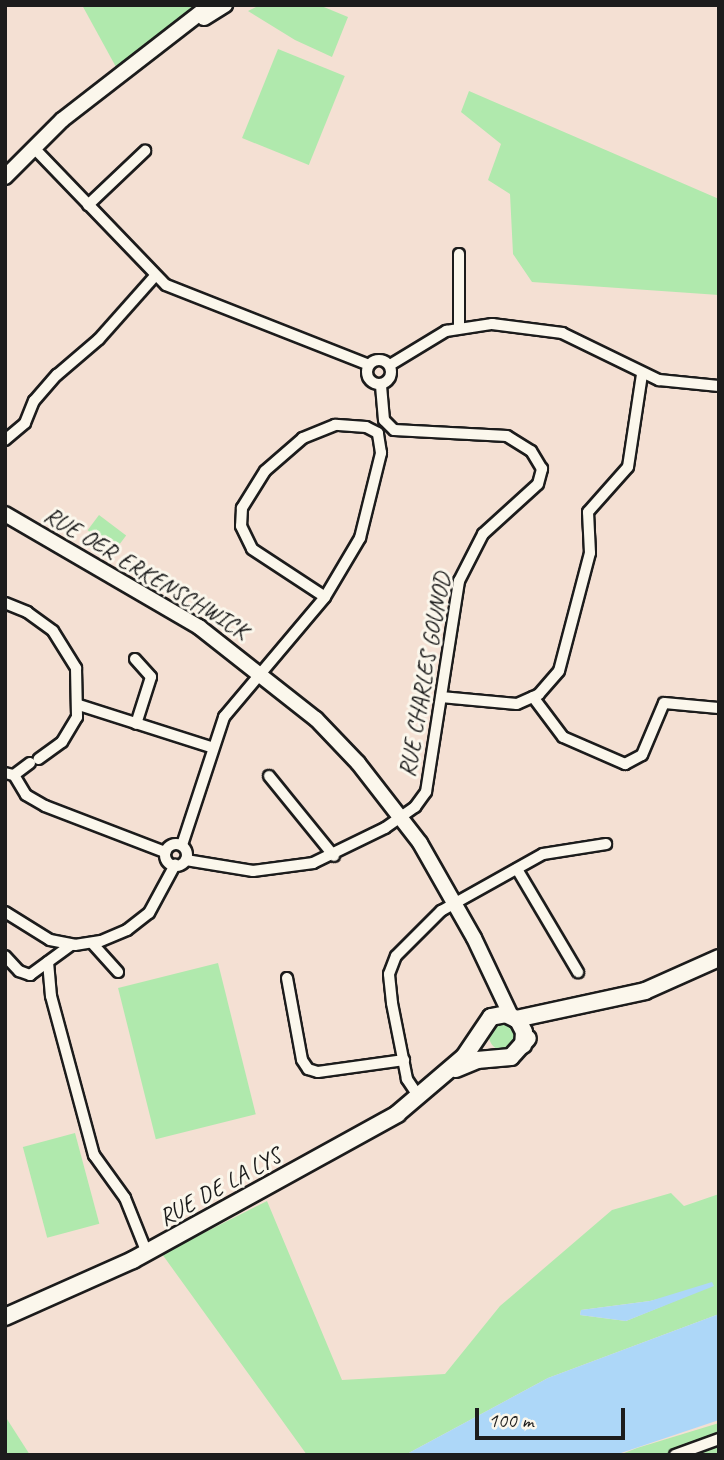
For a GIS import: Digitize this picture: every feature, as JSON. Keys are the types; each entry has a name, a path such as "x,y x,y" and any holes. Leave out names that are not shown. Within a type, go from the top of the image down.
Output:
{"main road":[{"path":"568,1009 540,1026 514,1055 500,1058 485,1049 484,1027 498,1014 514,1017 568,1009 648,990 719,958"},
{"path":"514,1017 524,1032 523,1045"},
{"name":"RUE DE LA LYS","path":"5,1317 147,1253 397,1114 471,1050 484,1027"},
{"name":"RUE DE LA LYS","path":"444,1075 477,1060 500,1058"}],"street":[{"path":"5,177 97,93 165,43 210,5"},
{"path":"165,43 225,5"},
{"path":"34,148 155,275 188,296 369,365 380,359 390,365"},
{"path":"89,205 145,151"},
{"path":"459,254 459,327"},
{"path":"5,440 26,420 34,401 57,374 99,339 155,275"},
{"path":"390,365 420,343 459,327 492,324 562,333 642,374 673,383 719,386"},
{"path":"369,365 369,379 381,384 391,376 390,365"},
{"path":"441,697 505,705 533,697 554,678 564,659 590,553 588,512 628,467 642,374"},
{"name":"RUE CHARLES GOUNOD","path":"186,860 263,872 334,856 401,817 426,792 453,609 464,568 483,534 532,490 542,474 531,451 507,436 394,430 384,420 381,384"},
{"path":"30,975 61,948 92,943 127,930 149,914 175,865 186,860 182,845 211,747 224,717 325,597 356,546 371,506 382,453 381,438 373,429 335,425 303,438 265,471 242,508 241,526 252,549 325,597"},
{"name":"RUE OER ERKENSCHWICK","path":"5,514 190,621 262,672 342,746 401,817 455,904 514,1017"},
{"path":"5,603 37,618 67,649 76,668 79,705 68,734 35,761 10,774 26,795 45,806 165,852"},
{"path":"135,659 151,677 136,724"},
{"path":"533,697 561,735 617,762 634,763 643,753 662,704 719,708"},
{"path":"79,705 211,747"},
{"path":"269,776 334,856"},
{"path":"175,865 166,859 165,852 172,844 182,845"},
{"path":"419,1097 409,1085 390,967 433,916 551,851 606,845"},
{"path":"517,869 578,972"},
{"path":"5,912 46,939 75,945"},
{"path":"5,922 18,923"},
{"path":"46,939 52,946 49,960 51,996 94,1155 125,1198 147,1253"},
{"path":"92,943 118,972"},
{"path":"5,956 19,971 30,975 51,996"},
{"name":"RUE OER ERKENSCHWICK","path":"484,1027 492,999 488,971"},
{"path":"287,978 302,1060 308,1069 318,1072 404,1060"},
{"path":"675,1455 719,1439"}],"green space":[{"path":"82,5 201,5 116,67"},
{"path":"260,5 319,5 348,17 332,57 295,40 248,11"},
{"path":"278,49 345,76 309,165 242,138"},
{"path":"469,91 719,199 719,295 532,282 513,254 510,194 488,180 501,144 461,112"},
{"path":"99,515 126,535 115,551 88,530"},
{"path":"218,963 256,1114 156,1139 118,988"},
{"path":"503,1022 513,1026 517,1036 513,1046 503,1050 493,1046 489,1036 493,1026"},
{"path":"75,1133 99,1224 47,1238 23,1147"},
{"path":"671,1193 684,1206 719,1194 719,1314 548,1378 405,1455 307,1455 162,1254 267,1201 342,1380 445,1374 500,1306 612,1210","holes":["714,1285 626,1321 580,1315 581,1310 650,1301"]},
{"path":"5,1416 30,1455 5,1455"},
{"path":"719,1423 719,1455 619,1455 637,1448"}],"water":[{"path":"712,1282 714,1286 626,1321 580,1315 581,1310 650,1301"},
{"path":"719,1314 719,1420 615,1455 405,1455 548,1378"}]}
